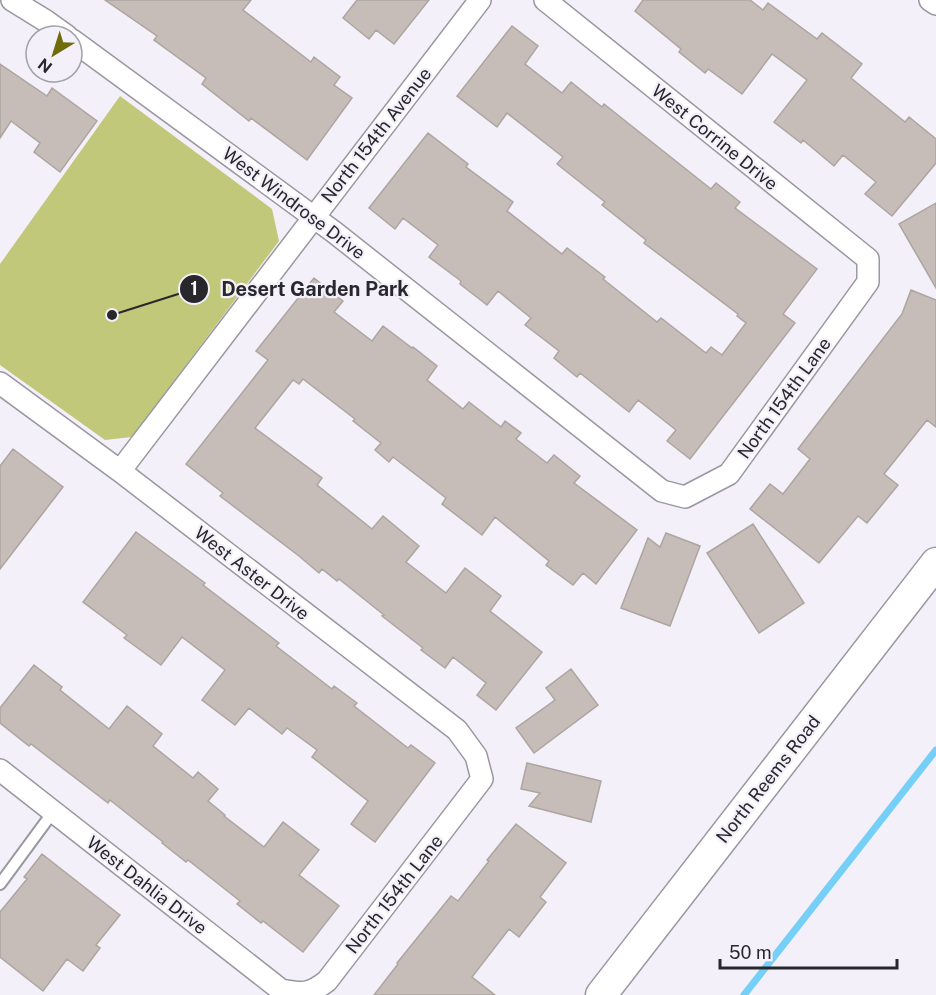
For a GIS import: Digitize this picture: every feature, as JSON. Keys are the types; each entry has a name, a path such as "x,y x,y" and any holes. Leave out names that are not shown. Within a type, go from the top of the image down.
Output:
{"main road":[{"name":"North Reems Road","path":"601,995 936,563"}],"street":[{"path":"12,0 50,24"},
{"name":"North 154th Avenue","path":"120,471 480,0"},
{"name":"West Corrine Drive","path":"545,0 868,259 868,282"},
{"path":"930,0 936,4"},
{"name":"West Windrose Drive","path":"84,49 334,232 662,491 685,497"},
{"name":"North 154th Lane","path":"685,497 729,474 868,282"},
{"name":"West Aster Drive","path":"0,383 120,471 457,730 476,756 482,780"},
{"name":"West Dahlia Drive","path":"0,770 281,990 308,993"},
{"name":"North 154th Lane","path":"308,993 327,981 482,780"}],"lane":[{"path":"0,884 54,812"}],"green space":[{"path":"120,96 272,209 279,241 132,437 105,440 0,365 0,264"}],"building":[{"path":"105,0 251,0 243,10 311,62 314,57 340,77 334,85 352,98 307,160 251,118 249,121 202,84 206,78 154,40 157,36"},
{"path":"357,0 429,0 394,44 376,30 369,39 343,18"},
{"path":"643,0 750,0 763,10 768,3 817,39 822,33 862,64 851,78 905,122 909,117 936,139 936,163 892,216 865,194 876,182 843,155 834,166 803,140 801,143 774,122 807,80 772,54 742,94 708,69 705,73 679,52 681,49 635,11"},
{"path":"512,26 538,46 525,64 562,93 571,82 602,107 604,104 711,189 716,183 740,202 735,208 817,269 783,314 795,323 690,459 667,441 676,430 638,400 629,412 580,373 577,377 554,358 559,351 525,325 531,318 498,291 487,305 460,284 461,281 429,257 438,245 403,218 395,229 369,208 428,133 468,164 466,167 513,202 507,211 562,254 567,248 657,322 661,318 706,353 711,347 722,355 746,323 737,316 738,314 644,243 646,240 602,205 605,202 557,164 563,157 507,113 497,127 457,96"},
{"path":"0,64 24,80 24,84 29,84 47,96 52,88 97,121 60,172 34,152 40,143 11,121 0,138"},
{"path":"936,203 936,288 899,224"},
{"path":"314,278 343,301 334,312 372,341 383,326 413,347 437,366 427,380 463,409 469,402 501,427 505,421 521,433 516,439 547,463 554,455 580,476 574,483 637,530 596,584 583,573 573,585 546,565 549,561 495,517 482,535 442,504 446,498 393,457 389,462 375,450 381,443 353,421 355,419 303,379 299,384 293,380 255,428 322,478 317,485 372,529 383,516 419,546 406,562 446,593 465,568 501,596 490,611 542,652 496,710 477,695 486,683 453,657 445,668 339,579 337,581 322,569 319,573 220,496 223,493 186,464 268,360 256,351"},
{"path":"911,290 936,300 936,427 927,420 884,474 898,485 867,523 858,516 819,563 750,509 770,484 783,494 810,459 798,449 902,314"},
{"path":"13,449 63,487 0,569 0,466"},
{"path":"753,524 804,603 759,633 707,553"},
{"path":"136,532 205,583 203,585 279,643 276,646 332,689 334,686 357,703 354,706 408,748 411,745 435,763 375,842 351,824 368,801 312,757 317,750 287,728 282,734 249,708 235,725 202,700 225,670 182,637 161,665 124,638 127,635 83,602"},
{"path":"666,533 700,546 670,626 621,608 648,538 660,547"},
{"path":"34,665 62,687 60,690 109,729 127,706 162,734 153,746 193,778 198,772 218,789 208,801 264,847 283,822 319,850 299,875 339,906 303,952 263,921 261,923 237,904 240,901 188,860 186,862 110,800 108,803 0,723 0,708"},
{"path":"571,669 598,705 534,753 516,728 555,700 546,688"},
{"path":"527,763 601,781 591,822 529,806 540,793 521,789"},
{"path":"516,824 566,863 540,897 546,902 519,937 509,929 472,977 495,995 374,995 451,896 458,901"},
{"path":"42,854 120,915 96,945 100,948 83,971 67,959 43,991 0,957 0,912 27,879 24,877"}],"waterway":[{"path":"744,995 936,750"}],"place":[{"name":"Desert Garden Park","path":"112,315"}]}
